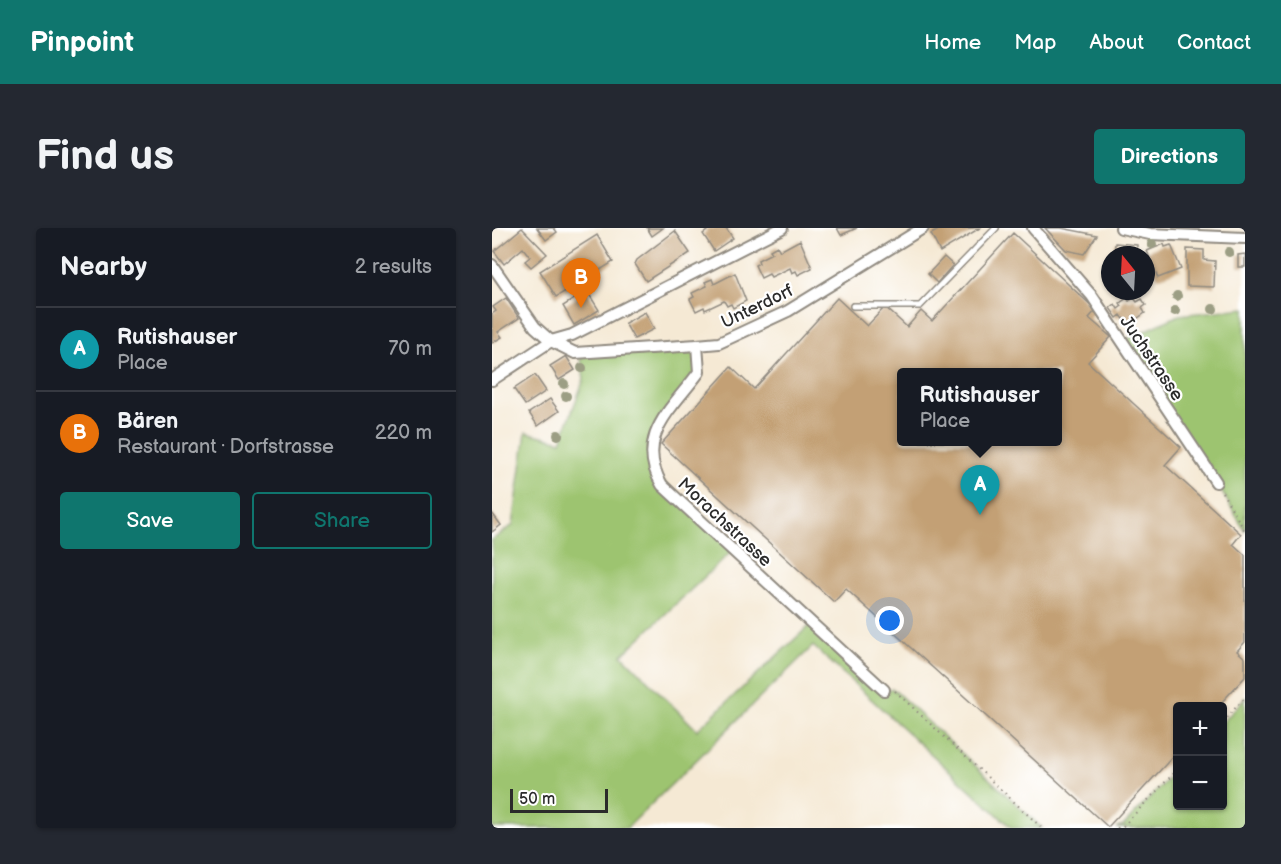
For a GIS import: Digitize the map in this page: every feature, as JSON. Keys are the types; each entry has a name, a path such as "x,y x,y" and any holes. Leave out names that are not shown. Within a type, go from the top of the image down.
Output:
{"street":[{"path":"492,380 531,357 551,341 572,335 782,228"},
{"name":"Unterdorf","path":"551,341 580,354 719,343 831,287 923,228"},
{"name":"Juchstrasse","path":"1033,228 1092,296 1216,482"},
{"path":"1121,228 1150,234 1232,233 1245,238"},
{"path":"492,266 535,327 551,341"},
{"name":"Morachstrasse","path":"697,345 699,372 654,432 650,447 654,472 662,485 884,690"}],"lane":[{"path":"853,306 920,306 996,228"}],"path":[{"path":"1216,482 1245,531"},
{"path":"884,690 893,689 1042,828"},
{"path":"1227,717 1245,698"},
{"path":"1117,828 1123,826 1173,774"}],"green space":[{"path":"1245,308 1245,531 1216,482 1121,342 1179,315"},
{"path":"697,345 699,372 654,432 654,472 732,551 622,655 697,730 810,625 884,690 893,689 1042,828 1012,828 813,646 627,828 492,828 492,540 513,525 526,432 561,441 584,379 580,354"},
{"path":"1245,698 1245,828 1117,828 1123,826 1173,773 1173,810 1227,810 1227,718"}],"building":[{"path":"522,228 547,254 531,267 525,261 530,257 523,248 504,264 494,251"},
{"path":"537,228 554,228 557,232 546,240"},
{"path":"647,228 663,228 652,236"},
{"path":"705,228 726,228 733,238 714,251 703,234 707,231"},
{"path":"837,228 857,228 841,235"},
{"path":"942,228 980,228 940,252 931,234"},
{"path":"1045,228 1061,228 1097,235 1084,254 1066,250"},
{"path":"675,231 690,253 646,281 635,264 637,260"},
{"path":"1013,233 1096,310 1089,318 1111,337 1088,362 1181,447 1165,465 1241,534 1233,544 1245,555 1245,642 1237,651 1245,658 1245,677 1222,702 1173,702 1173,756 1108,827 846,589 834,602 661,444 731,367 754,389 837,298 867,326 885,307 907,327 921,311 932,321"},
{"path":"597,235 613,262 556,297 540,271"},
{"path":"800,240 812,268 798,275 796,271 792,273 790,268 771,277 769,274 761,278 755,265 759,263 758,260 772,253 770,250 777,246 780,251"},
{"path":"1115,243 1137,245 1137,246 1115,246"},
{"path":"1164,244 1165,247 1171,245 1181,269 1158,278 1155,271 1155,248"},
{"path":"1187,249 1204,250 1204,260 1215,261 1214,287 1187,286"},
{"path":"1245,254 1245,267 1238,267 1238,255"},
{"path":"944,257 953,265 937,283 928,274"},
{"path":"735,273 746,301 733,308 731,304 727,306 724,301 705,310 704,307 696,311 690,299 694,297 692,293 707,286 705,282 712,279 714,284"},
{"path":"587,291 599,310 574,325 563,306"},
{"path":"506,298 519,318 498,332 502,337 492,343 492,314 496,311 493,307"},
{"path":"1124,300 1137,302 1143,300 1146,305 1142,308 1145,313 1128,325 1121,315 1117,318 1110,308 1115,304 1118,309 1122,306 1120,303"},
{"path":"645,312 654,329 634,339 625,323"},
{"path":"566,356 575,370 559,380 550,366"},
{"path":"535,375 546,391 525,405 514,389"},
{"path":"550,399 559,411 538,426 529,413"},
{"path":"492,513 501,525 492,532"}],"place":[{"name":"Bären","path":"581,308"},
{"name":"Rutishauser","path":"980,515"}]}
